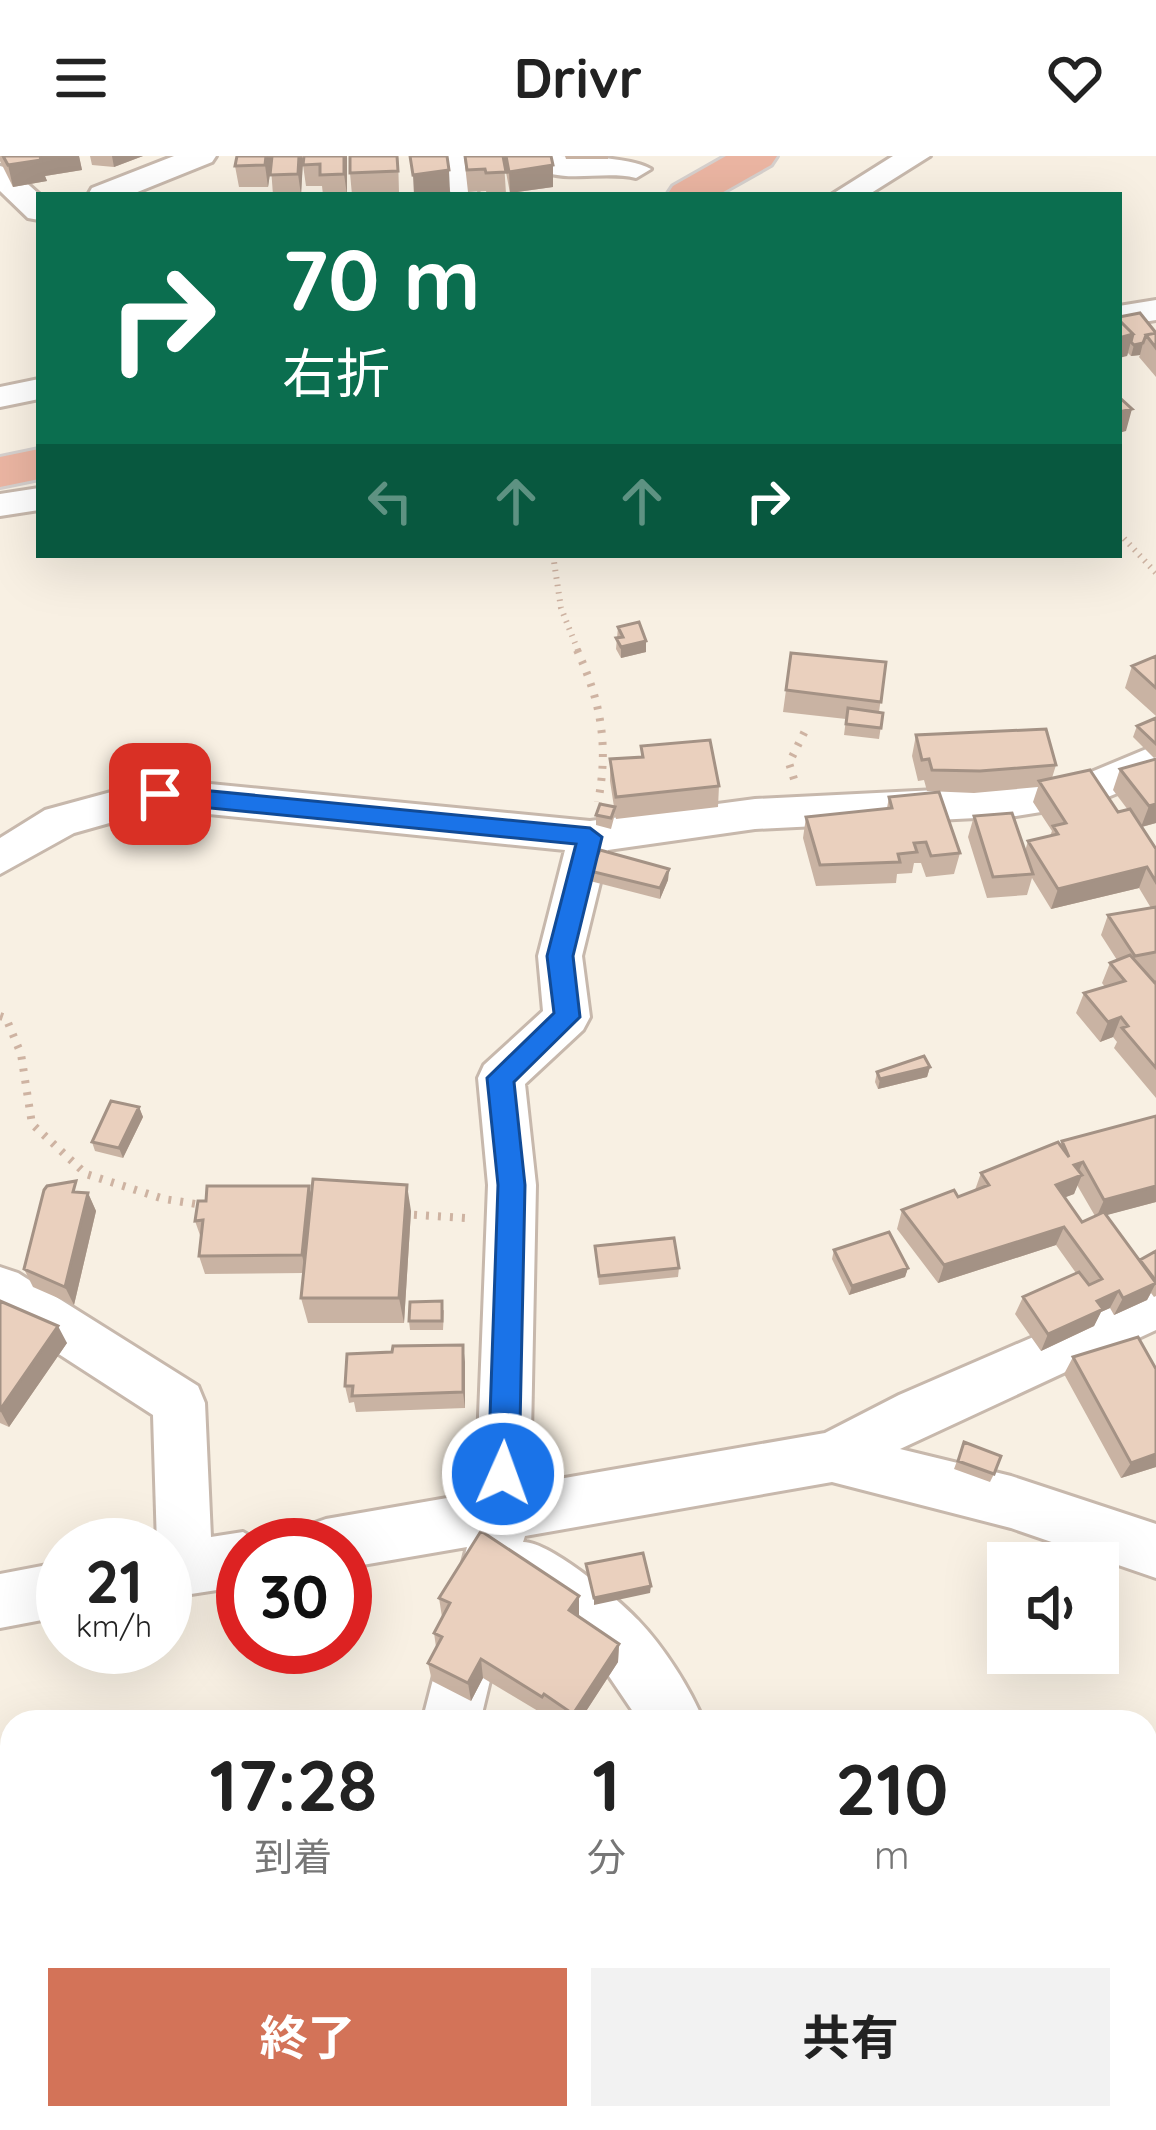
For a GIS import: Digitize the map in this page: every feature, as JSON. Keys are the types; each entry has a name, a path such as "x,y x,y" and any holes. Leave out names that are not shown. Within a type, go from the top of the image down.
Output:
{"highway":[{"path":"696,192 774,161"},
{"path":"744,192 774,161"},
{"path":"0,442 36,435"},
{"path":"0,472 36,465"}],"street":[{"path":"111,192 201,156"},
{"path":"457,156 463,190"},
{"path":"555,156 558,167 643,162"},
{"path":"851,192 915,156"},
{"path":"598,192 643,162"},
{"path":"0,175 31,217"},
{"path":"1122,316 1156,310"},
{"path":"0,397 36,390"},
{"path":"0,506 36,500"},
{"path":"0,858 59,821 160,794 590,837 755,814 1105,801 1156,760"},
{"path":"454,1710 499,1529 511,1221 501,1078 567,1017 560,956 590,837"},
{"path":"0,1289 178,1403 176,1518"},
{"path":"372,1541 499,1529 832,1457 918,1412 1156,1306"},
{"path":"832,1457 1012,1502 1156,1551"},
{"path":"499,1529 618,1640 667,1710"},
{"path":"0,1600 36,1594"}],"path":[{"path":"1122,536 1156,573"},
{"path":"554,558 568,636 597,693 604,738 602,783 590,837"},
{"path":"0,1016 6,1018 21,1054 32,1124 86,1174 164,1199 207,1206"},
{"path":"384,1213 511,1221"}],"building":[{"path":"3,156 40,156 41,160 8,165"},
{"path":"237,156 266,156 265,165 235,166"},
{"path":"272,156 299,156 298,174 270,175"},
{"path":"304,156 344,156 344,174 320,175 320,164 303,165"},
{"path":"350,156 397,156 398,171 350,173"},
{"path":"410,156 447,156 449,170 413,175"},
{"path":"465,156 503,156 506,172 467,170"},
{"path":"506,156 551,156 553,165 509,172"},
{"path":"1140,313 1156,333 1134,345 1122,316"},
{"path":"639,622 646,641 621,647 616,638 623,637 618,627"},
{"path":"791,653 886,662 881,702 786,690"},
{"path":"1156,656 1156,688 1132,666"},
{"path":"848,708 883,713 881,728 846,724"},
{"path":"1156,718 1156,744 1137,726"},
{"path":"1046,729 1056,765 980,771 932,770 929,759 922,760 916,735"},
{"path":"710,740 719,786 616,797 610,759 643,757 641,746"},
{"path":"1156,759 1156,804 1149,806 1120,769"},
{"path":"1090,770 1118,812 1130,809 1156,849 1156,882 1147,867 1058,889 1028,841 1058,834 1053,826 1066,823 1039,781"},
{"path":"939,792 960,853 931,856 926,842 914,843 917,852 898,854 900,862 820,865 806,817 892,808 889,797"},
{"path":"600,804 615,807 611,818 596,815"},
{"path":"1012,813 1033,874 993,877 974,816"},
{"path":"600,850 669,869 660,888 590,871"},
{"path":"1156,907 1156,952 1135,956 1108,915"},
{"path":"1130,955 1156,982 1156,1068 1122,1028 1128,1026 1121,1017 1108,1022 1084,993 1125,981 1110,963"},
{"path":"924,1056 930,1067 880,1079 877,1072"},
{"path":"111,1101 139,1107 119,1148 92,1142"},
{"path":"1156,1116 1156,1186 1104,1200 1083,1162 1074,1165 1082,1175 1056,1185 1082,1222 1104,1212 1156,1283 1123,1298 1119,1291 1097,1301 1103,1309 1048,1334 1023,1297 1079,1272 1089,1285 1102,1279 1064,1227 944,1265 902,1210 954,1190 958,1197 989,1185 981,1173 1058,1142 1069,1157 1062,1141"},
{"path":"313,1179 407,1185 399,1298 301,1298"},
{"path":"76,1181 73,1192 88,1193 65,1287 24,1269 44,1190"},
{"path":"207,1186 309,1186 302,1255 199,1256 203,1220 195,1221 198,1201 206,1201"},
{"path":"889,1232 908,1268 852,1286 834,1250"},
{"path":"674,1238 679,1268 599,1276 595,1246"},
{"path":"1156,1251 1156,1281 1140,1260"},
{"path":"0,1301 58,1326 0,1410"},
{"path":"442,1301 442,1321 409,1321 410,1302"},
{"path":"1138,1337 1156,1369 1156,1454 1131,1463 1073,1357"},
{"path":"463,1345 463,1392 352,1396 353,1386 345,1386 347,1354 392,1352 393,1346"},
{"path":"964,1442 1001,1456 994,1474 958,1461"},
{"path":"481,1531 579,1596 569,1610 619,1644 576,1710 567,1710 481,1659 468,1683 428,1663 442,1637 434,1633 450,1603 439,1598"},
{"path":"643,1553 651,1586 594,1598 586,1564"}],"route":[{"path":"160,794 590,837 560,956 567,1017 501,1078 512,1185 503,1474"}]}
